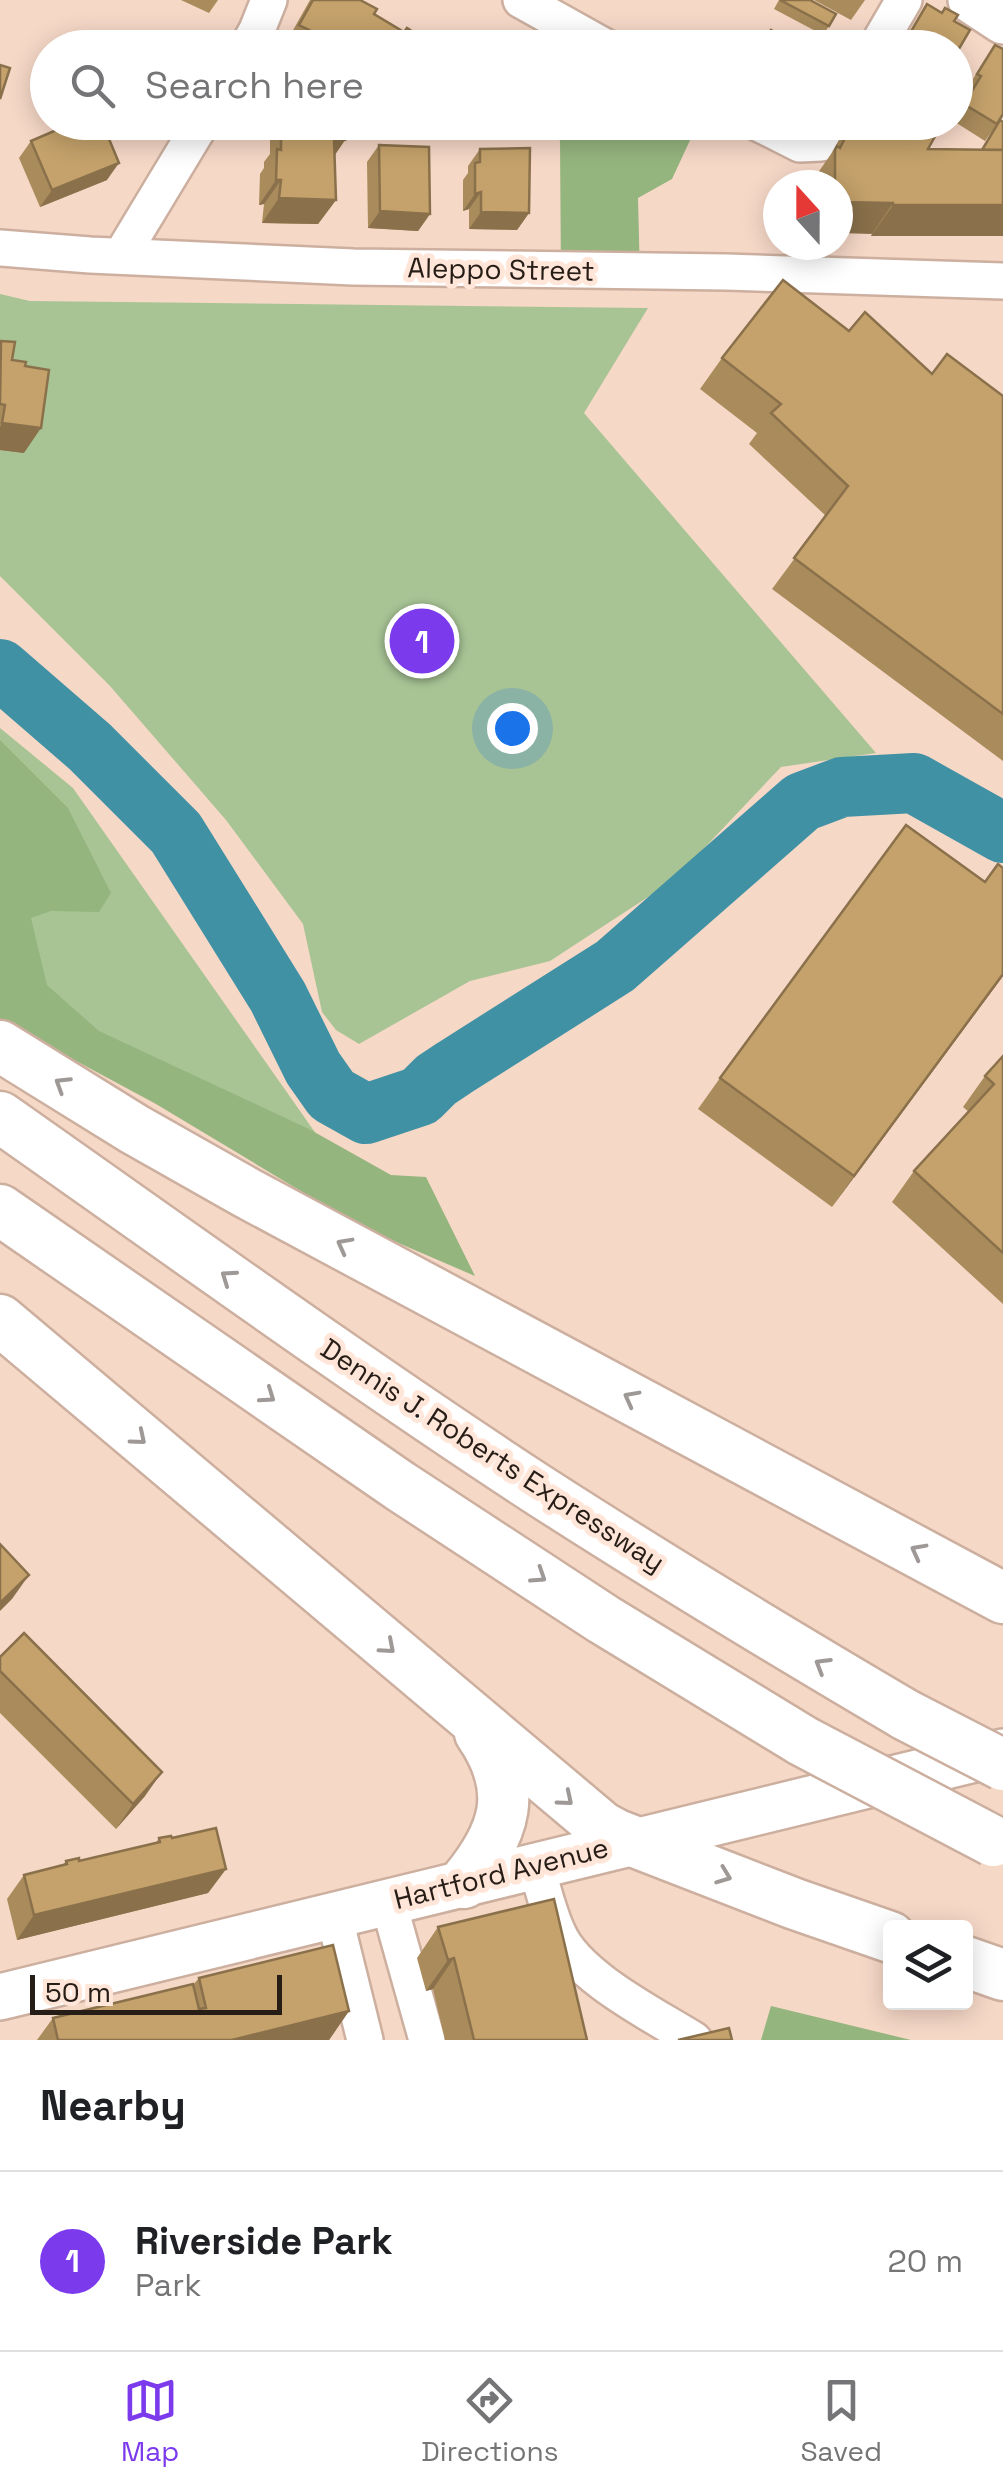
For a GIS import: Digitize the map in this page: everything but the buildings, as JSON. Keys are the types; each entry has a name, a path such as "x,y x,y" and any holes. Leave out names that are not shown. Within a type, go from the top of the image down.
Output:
{"highway":[{"path":"0,1046 219,1178 1003,1598"},
{"name":"Dennis J. Roberts Expressway","path":"0,1117 337,1354 536,1488 742,1618 906,1714 1003,1765"},
{"path":"0,1210 400,1486 604,1619 803,1741 998,1843"},
{"path":"0,1320 602,1827 883,1935"},
{"path":"464,1883 497,1830 505,1790 492,1751 465,1713"},
{"path":"973,1964 1003,1975"}],"main road":[{"path":"971,0 1003,21"},
{"name":"Hartford Avenue","path":"0,1997 1003,1752"}],"street":[{"path":"257,30 269,0"},
{"path":"521,0 575,30"},
{"path":"886,30 904,0"},
{"path":"121,256 191,140"},
{"path":"792,140 800,144 823,140"},
{"name":"Aleppo Street","path":"0,248 354,267 726,272 1003,281"},
{"path":"536,1865 558,1936 574,1959 606,1985 694,2040"},
{"path":"388,1901 427,2040"},
{"path":"334,1915 366,2040"}],"green space":[{"path":"690,140 672,179 638,198 640,277 561,278 560,141"},
{"path":"0,294 30,301 648,308 584,413 876,753 781,767 674,880 550,961 470,981 359,1044 336,1030 322,1012 303,924 226,820 110,686 0,576"},
{"path":"0,728 73,788 383,1229 0,1010"},
{"path":"0,740 68,808 111,893 99,912 51,911 31,918 47,985 99,1031 309,1129 391,1175 426,1177 475,1276 359,1226 156,1104 0,1020"},
{"path":"771,2006 911,2040 761,2040"}],"waterway":[{"path":"0,669 90,747 176,833 278,997 313,1068 332,1095 366,1114 420,1096 436,1080 615,966 802,802 842,787 914,783 1003,833"}],"place":[{"name":"Riverside Park","path":"422,641"}]}
